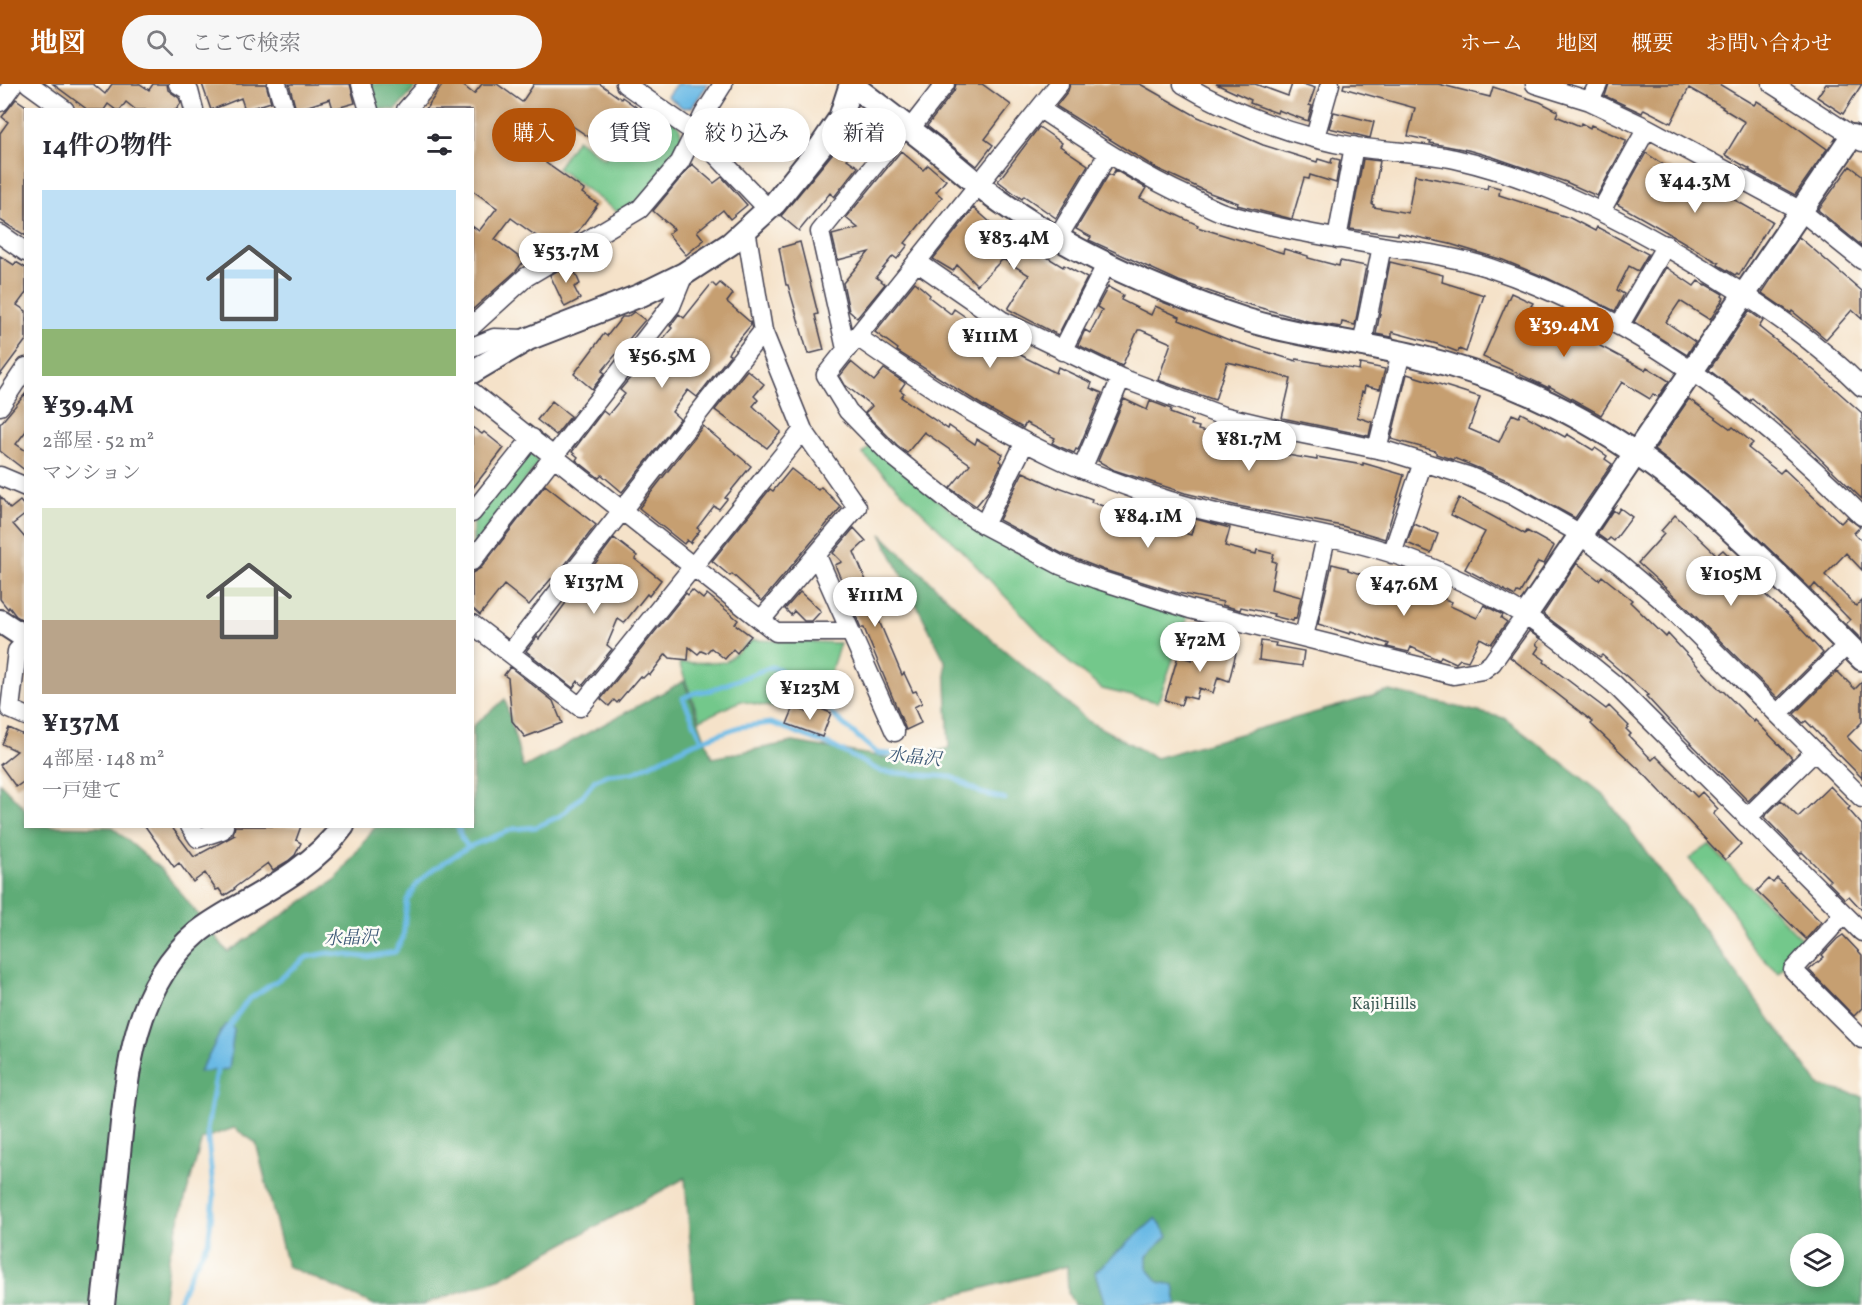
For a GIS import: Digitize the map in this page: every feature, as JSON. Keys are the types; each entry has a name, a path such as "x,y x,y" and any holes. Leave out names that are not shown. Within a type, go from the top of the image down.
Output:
{"street":[{"path":"0,102 13,84"},
{"path":"29,84 62,108"},
{"path":"178,84 189,91 193,108"},
{"path":"277,84 284,108"},
{"path":"361,84 368,108"},
{"path":"408,108 429,84"},
{"path":"625,84 684,125"},
{"path":"708,108 723,84"},
{"path":"474,371 528,339 641,295 684,274 730,243 775,203 821,146 840,118 851,84 1001,202 1058,237 1107,263 1166,290 1247,320 1292,332 1401,353 1489,377 1583,420 1635,454 1689,492 1855,652 1778,714"},
{"path":"945,84 820,232 851,342 1025,442 1082,469 1190,508 1371,547 1456,578 1525,616 1614,684 1862,932"},
{"path":"1059,84 826,375 848,411 889,453 958,508 984,525 1060,565 1190,609 1454,675 1482,670 1492,663 1581,536 1743,293 1801,211 1857,139 1772,84"},
{"path":"1183,84 1229,108 1269,124 1354,146 1454,159 1508,174 1601,211 1666,245 1743,293 1798,332 1862,387"},
{"path":"1315,137 1330,84"},
{"path":"1535,84 1590,101 1647,128 1801,211 1862,260"},
{"path":"1590,101 1598,84"},
{"path":"1040,109 1108,154 1161,184 1222,212 1276,226 1441,256 1489,268 1550,292 1619,326 1691,371 1739,406 1785,444 1862,516"},
{"path":"1601,211 1647,128"},
{"path":"1337,238 1354,146"},
{"path":"474,325 526,277 640,208 680,162 684,153"},
{"path":"1058,237 1108,154"},
{"path":"723,162 768,209"},
{"path":"746,230 763,331 803,430 857,507 761,620"},
{"path":"0,234 24,251"},
{"path":"1619,326 1666,245"},
{"path":"1362,345 1382,246"},
{"path":"916,262 1001,320 1121,378 1223,416 1377,449 1468,476 1512,495 1581,536 1619,564 1671,608 1862,798"},
{"path":"1062,351 1107,263"},
{"path":"474,558 671,306 684,274"},
{"path":"510,653 763,331"},
{"path":"474,346 494,338 528,339"},
{"path":"1377,449 1401,353"},
{"path":"0,406 24,371"},
{"path":"1082,469 1121,378"},
{"path":"474,394 776,632 850,632"},
{"path":"474,626 580,707 803,430"},
{"path":"474,510 532,438"},
{"path":"984,525 1025,442"},
{"path":"1392,554 1423,462"},
{"path":"0,476 24,486"},
{"path":"1304,637 1326,537"},
{"path":"817,556 895,732"},
{"path":"0,621 24,637"},
{"path":"24,644 17,651 10,709 24,715"},
{"path":"1748,818 1815,751"},
{"path":"191,828 198,838 223,828"},
{"path":"103,1305 128,1071 142,1014 152,992 177,953 198,932 290,877 331,844 343,828"},
{"path":"1844,914 1793,970 1862,1039"}],"green space":[{"path":"369,84 419,84 398,108 378,108"},
{"path":"643,102 652,108 639,108"},
{"path":"672,121 679,126 683,142 672,160"},
{"path":"577,139 588,147 588,162 671,162 639,199 619,213 557,168 561,162 576,162"},
{"path":"873,443 936,499 992,541 1051,567 1189,614 1158,702 1102,689 1066,660 961,550 863,454"},
{"path":"531,453 537,459 537,465 474,547 474,522 525,455"},
{"name":"Kaji Hills","path":"881,534 977,627 1088,721 1156,758 1390,691 1504,718 1604,795 1820,1086 1862,1096 1862,1305 1074,1305 1068,1293 1067,1266 918,1305 695,1305 685,1178 501,1278 421,1305 375,1305 287,1266 256,1143 234,1128 202,1139 169,1256 163,1305 0,1305 0,783 24,808 24,828 113,828 163,871 228,952 335,880 374,828 474,828 474,725 505,699 523,768 684,681 712,758 793,742 901,760 949,748 945,661"},
{"path":"752,640 840,643 824,692 795,679 780,709 741,701 700,720 679,663 725,662"},
{"path":"1709,845 1806,943 1778,973 1750,945 1732,910 1689,859"}],"water":[{"path":"676,84 708,84 692,107 683,108 667,96"},
{"path":"225,1025 234,1029 229,1069 199,1072 208,1057"},
{"path":"1156,1218 1168,1236 1147,1256 1147,1268 1159,1282 1174,1285 1177,1305 1105,1305 1095,1272"}],"building":[{"path":"53,84 93,84 105,94 112,84 140,84 149,90 153,84 167,84 168,90 179,98 181,103 177,108 134,108 126,102 122,108 113,108 108,104 105,108 85,108"},
{"path":"202,84 266,84 271,102 244,108 241,98 210,108"},
{"path":"289,84 350,84 355,103 333,108 330,99 295,108"},
{"path":"443,84 461,84 474,94 482,84 497,84 522,102 534,84 600,84 636,107 588,108 588,136 576,128 576,108 492,108 492,162 547,162 584,190 582,193 598,204 577,233 553,248 511,218 495,239 524,261 474,308 474,227 479,231 497,208 474,191 474,108 426,108"},
{"path":"956,84 982,84 1011,105 985,139 993,145 977,166 927,126 954,91"},
{"path":"1070,84 1140,84 1198,117 1263,145 1317,162 1318,159 1331,163 1332,158 1340,160 1336,183 1310,175 1309,179 1304,178 1292,219 1237,205 1238,203 1156,168 1056,106 1068,91"},
{"path":"1216,84 1255,84 1288,96 1292,84 1303,84 1315,88 1309,105 1312,106 1308,121 1250,103 1251,100"},
{"path":"1344,84 1438,84 1490,97 1493,87 1540,102 1558,111 1556,116 1580,126 1581,123 1590,128 1591,125 1626,142 1597,196 1566,182 1493,157 1408,136 1415,108 1343,88"},
{"path":"1609,84 1719,84 1754,105 1757,101 1827,149 1795,195 1725,155 1745,122 1723,107 1689,88 1671,123 1644,109 1642,113 1605,96"},
{"path":"1826,84 1862,84 1843,114 1817,97"},
{"path":"16,99 26,106 24,108 24,235 0,220 0,133 8,122 2,117"},
{"path":"1334,112 1374,122 1370,138 1329,128"},
{"path":"1039,127 1062,143 1060,146 1088,165 1056,218 1024,196 1022,199 998,181"},
{"path":"1646,153 1664,165 1703,186 1705,183 1772,221 1739,275 1737,273 1735,275 1718,265 1719,263 1617,204"},
{"path":"906,155 923,170 928,165 946,180 936,192 942,197 905,243 908,245 897,259 893,256 876,277 885,284 857,318 849,311 843,283 869,252 838,260 832,235 858,228 846,218 892,162 906,162"},
{"path":"1363,159 1380,161 1373,207 1408,213 1415,175 1487,189 1488,185 1500,188 1499,195 1570,218 1595,231 1597,227 1648,254 1638,271 1629,266 1617,290 1624,294 1615,311 1547,278 1503,260 1450,244 1398,233 1398,235 1350,229"},
{"path":"825,162 851,162 858,167 834,197 830,193 799,231 781,216"},
{"path":"692,164 714,183 722,177 747,205 730,219 723,210 697,231 704,240 686,255 668,234 674,229 653,211"},
{"path":"1850,166 1862,175 1862,246 1818,210"},
{"path":"1115,170 1146,188 1140,198 1198,225 1197,227 1283,253 1284,249 1339,266 1340,261 1366,266 1355,325 1342,322 1341,327 1311,322 1240,302 1179,281 1089,240 1091,237 1076,229 1109,174 1112,176"},
{"path":"974,208 991,223 1038,254 1039,252 1087,278 1058,335 1008,309 1029,275 1003,259 977,285 957,265 953,271 933,259"},
{"path":"1799,237 1862,291 1862,319 1852,310 1826,339 1792,311 1791,313 1762,293"},
{"path":"800,242 818,314 815,315 824,350 808,354 788,285 786,285 779,248"},
{"path":"0,256 14,265 16,262 24,267 24,296 17,305 24,310 24,343 0,375"},
{"path":"1390,262 1443,275 1442,282 1484,295 1466,352 1459,349 1458,352 1392,332 1392,337 1376,334"},
{"path":"571,263 580,284 574,287 580,299 565,307 550,275"},
{"path":"1666,267 1694,286 1698,281 1706,284 1723,294 1724,298 1710,320 1680,301 1666,322 1695,342 1687,355 1634,322"},
{"path":"915,282 930,295 929,297 951,314 954,309 989,333 991,330 1005,339 1002,344 1026,358 1056,373 1058,367 1092,383 1090,388 1102,393 1078,450 1076,449 1074,453 1058,446 1052,443 1055,438 1026,423 1023,428 982,405 897,351 898,349 875,332"},
{"path":"712,283 716,287 720,283 733,294 727,302 751,325 730,350 728,354 730,355 697,397 688,390 672,412 680,419 622,492 602,475 599,478 576,460 578,457 572,452 603,411 608,415 625,394 620,390 672,328 670,326 679,314 684,318"},
{"path":"1108,287 1123,295 1121,300 1151,315 1155,306 1180,317 1179,320 1229,340 1296,361 1296,359 1359,370 1360,364 1385,369 1380,389 1365,386 1364,392 1362,391 1357,417 1372,422 1369,436 1282,418 1291,379 1258,369 1227,362 1215,400 1158,380 1171,343 1141,330 1138,330 1122,366 1078,345 1085,330 1090,333 1102,310 1097,307"},
{"path":"1511,293 1533,303 1531,306 1566,323 1567,320 1588,332 1585,338 1645,370 1647,367 1669,381 1658,397 1653,394 1650,399 1622,382 1601,415 1549,386 1549,388 1483,357"},
{"path":"1749,311 1763,321 1759,327 1816,372 1862,413 1862,499 1802,441 1752,398 1750,401 1709,370"},
{"path":"634,312 645,320 602,371 605,373 592,389 574,374 604,334 607,336 622,317 627,317"},
{"path":"851,362 874,381 884,369 905,383 900,390 904,393 901,397 948,429 949,426 975,444 977,439 1003,454 999,461 1002,463 987,493 976,506 950,488 970,464 924,432 907,453 897,445 865,413 872,406 845,385 840,376"},
{"path":"747,370 764,384 754,396 758,400 753,406 781,432 767,448 715,410"},
{"path":"1407,374 1480,397 1469,429 1499,442 1512,414 1519,417 1521,413 1565,437 1567,434 1593,450 1595,448 1607,456 1605,459 1612,464 1575,518 1507,480 1454,458 1454,460 1436,454 1436,451 1391,439"},
{"path":"24,395 24,434 16,444 24,450 24,469 0,451 0,424"},
{"path":"1124,399 1147,410 1150,401 1171,409 1170,413 1192,421 1191,425 1199,427 1198,430 1282,450 1281,454 1317,460 1317,457 1363,465 1363,463 1404,475 1385,539 1342,526 1238,506 1185,493 1114,470 1098,461"},
{"path":"1689,399 1731,429 1733,427 1753,443 1748,448 1780,473 1784,469 1841,523 1847,517 1860,527 1854,533 1862,541 1862,570 1846,553 1825,575 1856,606 1862,600 1862,640 1846,624 1850,620 1815,584 1811,589 1739,520 1654,450"},
{"path":"552,401 571,416 556,435 537,420"},
{"path":"703,426 751,466 719,509 714,506 697,528 700,530 690,543 687,540 684,544 639,508"},
{"path":"474,428 482,434 484,432 504,448 474,486"},
{"path":"791,469 818,490 821,487 841,507 762,601 732,574 730,576 712,561 770,489 773,491"},
{"path":"1023,472 1058,488 1092,499 1091,502 1124,513 1125,511 1137,515 1136,518 1191,535 1195,519 1230,528 1225,546 1256,554 1257,550 1274,554 1272,561 1276,562 1271,589 1301,597 1296,619 1294,618 1293,621 1273,616 1274,614 1241,607 1240,610 1222,605 1223,602 1178,593 1104,570 1061,553 999,520"},
{"path":"545,485 596,525 553,580 551,579 529,605 504,585 480,615 474,610 474,572 481,568"},
{"path":"0,496 10,509 20,501 24,506 24,516 13,524 24,537 24,621 16,616 9,607 8,609 0,599"},
{"path":"1459,498 1525,534 1527,531 1554,546 1544,564 1538,562 1520,593 1517,592 1515,596 1465,569 1485,532 1451,515"},
{"path":"1620,508 1632,517 1614,541 1610,538 1607,541 1597,534 1613,510 1617,513"},
{"path":"1675,515 1717,555 1723,550 1823,653 1778,698 1679,600 1638,563 1664,534 1661,531"},
{"path":"1414,524 1438,534 1431,553 1407,543"},
{"path":"854,528 866,541 854,552 870,590 876,608 874,609 902,675 904,673 913,692 916,691 922,703 914,707 921,723 906,730 835,565 842,562 833,553"},
{"path":"614,538 637,556 635,559 661,580 624,623 618,619 607,645 612,649 583,685 578,681 573,688 526,651 537,637 539,639"},
{"path":"1577,563 1599,580 1602,576 1632,600 1630,602 1666,637 1668,634 1721,691 1754,722 1755,720 1792,758 1748,801 1671,723 1646,696 1648,695 1602,655 1600,657 1543,614"},
{"path":"1332,564 1410,589 1412,586 1452,602 1450,606 1477,618 1484,605 1503,615 1501,618 1507,622 1491,644 1480,638 1468,661 1460,659 1456,663 1441,656 1439,660 1411,647 1409,652 1387,647 1389,644 1351,631 1350,634 1318,624"},
{"path":"692,590 703,599 707,594 738,620 735,624 751,636 737,653 733,649 725,659 711,648 706,653 701,651 698,654 689,647 688,660 670,658 666,654 650,675 648,673 643,678 640,676 617,703 614,700 609,706 601,699 686,593 688,595"},
{"path":"800,592 821,611 812,621 804,621 794,611 791,615 785,609"},
{"path":"1529,631 1540,639 1536,644 1539,647 1535,653 1545,660 1544,662 1606,709 1609,706 1629,726 1626,729 1631,734 1629,736 1652,760 1656,756 1697,797 1702,792 1718,809 1713,814 1741,844 1725,860 1646,776 1591,724 1593,722 1510,657"},
{"path":"1261,641 1304,651 1302,666 1259,660"},
{"path":"1205,644 1236,653 1229,681 1218,677 1213,693 1199,688 1196,699 1184,696 1181,705 1165,700 1178,656 1192,660 1195,649 1203,651"},
{"path":"510,667 553,701 562,723 525,737 512,721 508,678 504,675"},
{"path":"1837,671 1855,689 1862,682 1862,722 1847,737 1862,752 1862,778 1806,721 1803,723 1794,714"},
{"path":"794,707 814,715 816,707 831,713 822,737 787,724"},
{"path":"9,728 24,735 24,781 16,787 0,765 17,751 2,744"},
{"path":"1830,786 1850,807 1848,809 1862,825 1862,910 1849,896 1845,899 1828,882 1830,880 1802,852 1800,854 1764,817 1781,800 1798,817"},
{"path":"146,828 172,828 194,857 235,835 233,834 234,828 300,828 296,840 301,843 295,855 273,870 268,863 224,896 219,889 216,890 205,873 193,882 179,863 174,867"},
{"path":"1777,878 1821,922 1806,939 1757,891 1769,879 1773,883"},
{"path":"1843,935 1862,955 1862,1008 1854,1016 1809,970"}],"waterway":[{"path":"702,740 683,698 771,667 779,669 877,753 891,754"},
{"name":"水晶沢","path":"227,1029 248,1000 307,957 328,953 366,957 395,952 403,938 407,900 417,884 428,873 468,847 513,829 536,827 560,816 584,794 595,780 609,774 634,772 694,743 739,727 771,723 830,745 882,772 952,777 981,793 1005,799"},
{"path":"459,828 461,837 468,847"},
{"name":"水晶沢","path":"177,1305 191,1272 208,1242 214,1197 207,1130 218,1064"}]}
